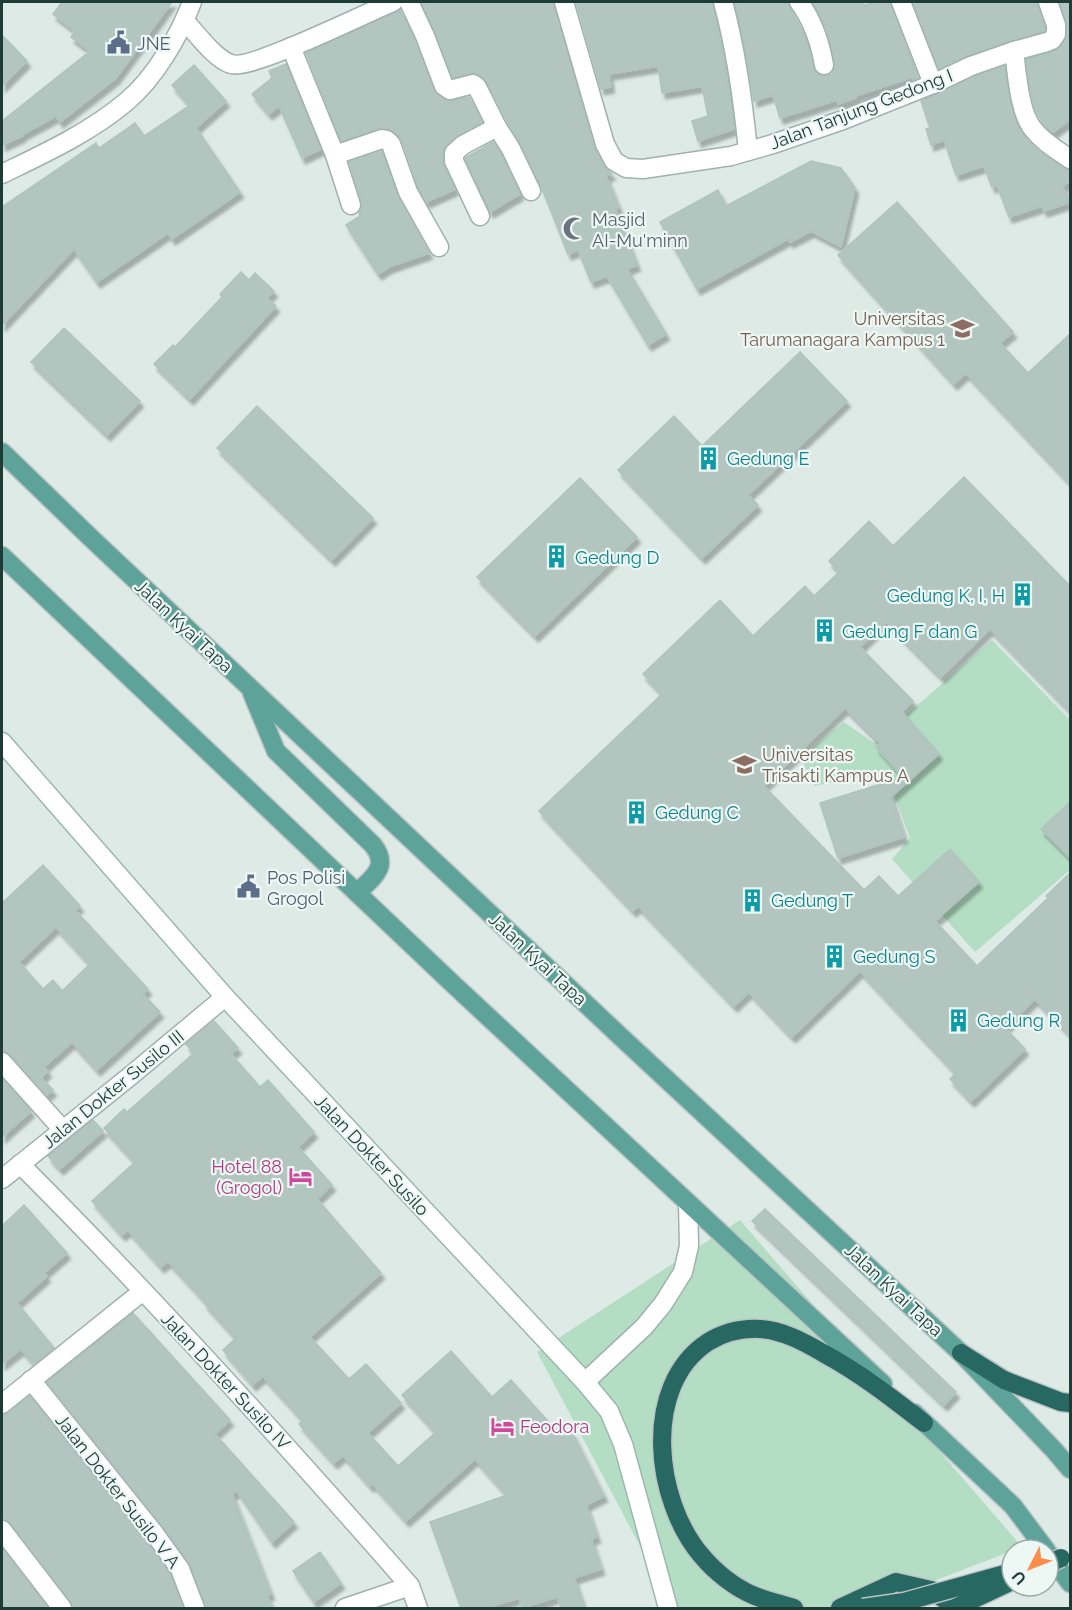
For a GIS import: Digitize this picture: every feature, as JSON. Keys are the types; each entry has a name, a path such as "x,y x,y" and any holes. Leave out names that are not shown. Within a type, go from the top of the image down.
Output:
{"highway":[{"path":"794,1608 754,1596 723,1577 701,1555 682,1526 669,1491 662,1436 665,1410 671,1388 682,1366 697,1349 716,1337 737,1330 761,1329 786,1334 867,1379 924,1423"},
{"path":"961,1353 1004,1380 1061,1402 1071,1403"},
{"path":"863,1608 904,1602 1000,1575"},
{"path":"840,1608 896,1582 931,1590 956,1608 1000,1587"}],"main road":[{"name":"Jalan Kyai Tapa","path":"2,452 621,1037 961,1353 1071,1470"},
{"path":"2,556 357,893 1013,1506 1039,1538"},
{"path":"250,688 276,751 380,854 381,864 375,875 357,893"},
{"path":"1060,1566 1071,1583"}],"street":[{"path":"2,174 59,147 127,100 156,69 185,21 192,2"},
{"path":"185,21 220,58 233,65 247,64 393,2"},
{"path":"409,2 444,86 450,90 473,84 477,87 531,191"},
{"name":"Jalan Tanjung Gedong I","path":"564,2 605,144 614,160 626,168 643,169 673,166 748,151 843,120 933,84 971,66 1052,40 1056,34 1056,26 1048,2"},
{"path":"723,2 736,59 745,114 748,151"},
{"path":"799,2 818,38 824,65"},
{"path":"901,2 933,84"},
{"path":"291,47 335,155 351,205"},
{"path":"1014,51 1023,107 1032,128 1050,146 1071,159"},
{"path":"480,216 454,160 454,153 463,145 497,127"},
{"path":"335,155 381,139 387,140 391,144 408,192 439,247"},
{"name":"Jalan Dokter Susilo","path":"2,742 225,997 585,1382 609,1411 623,1444 668,1608"},
{"name":"Jalan Dokter Susilo III","path":"2,1179 225,997"},
{"path":"2,1062 63,1130"},
{"name":"Jalan Dokter Susilo IV","path":"20,1164 143,1291 298,1458 410,1586 417,1608"},
{"path":"585,1382 644,1327 663,1304 683,1272 689,1246 688,1203"},
{"path":"2,1404 143,1291"},
{"name":"Jalan Dokter Susilo V A","path":"30,1380 154,1533 180,1569 195,1608"},
{"path":"2,1530 62,1608"},
{"path":"345,1608 410,1586"}],"green space":[{"path":"992,640 1070,720 1070,870 975,952 892,859 910,838 885,770 815,786 800,758 844,722 874,743"},
{"path":"740,1220 1014,1538 1000,1538 1000,1555 864,1608 673,1608 537,1352"}],"building":[{"path":"62,2 172,2 116,78 60,122 56,116 2,145 2,121 90,51 71,37 75,31 53,14"},
{"path":"421,2 553,2 594,147 604,166 612,174 606,176 619,208 615,209 637,265 627,269 666,334 648,345 607,276 591,282 578,250 568,254 541,186 487,82 475,73 453,78"},
{"path":"576,2 712,2 724,59 734,129 698,141 692,121 708,116 702,86 662,93 658,66 609,74 611,87 601,89"},
{"path":"734,2 788,2 805,36 815,72 826,76 832,73 835,63 826,28 812,2 862,2 863,5 890,2 918,78 913,80 913,77 838,104 837,100 780,118 773,95 754,101"},
{"path":"913,2 1037,2 1045,31 967,55 939,69"},
{"path":"1060,2 1071,2 1071,119 1052,133 1042,122 1035,109 1026,59 1056,50 1065,40 1067,25"},
{"path":"400,10 415,40 434,91 449,101 469,97 482,122 458,135 444,148 444,165 455,189 426,202 418,187 402,140 394,132 379,128 341,141 306,53"},
{"path":"2,35 27,61 2,86"},
{"path":"286,64 321,149 302,158 279,106 269,114 252,94 272,78 269,71"},
{"path":"194,65 226,101 196,128 240,192 172,239 168,233 97,282 74,249 2,325 2,207 96,143 99,148 135,123 144,136 190,105 172,85"},
{"path":"1005,66 1011,105 1019,128 1039,151 1064,168 1071,170 1071,180 1063,186 1068,203 1044,211 1042,206 1009,217 997,185 992,187 984,166 956,175 944,140 931,145 926,129 930,128 921,101 975,76"},
{"path":"493,142 520,194 490,212 465,158"},
{"path":"382,151 398,197 429,253 389,267 378,274 346,225 360,216 362,207 349,162"},
{"path":"811,161 841,168 855,188 841,247 811,231 790,242 788,239 697,289 660,222 718,190 726,206"},
{"path":"897,202 1013,332 1000,343 1028,373 1071,333 1071,484 966,373 954,384 838,255"},
{"path":"241,272 249,280 255,273 274,291 267,298 276,306 190,399 154,364 173,345 175,347 222,297 220,294"},
{"path":"64,328 140,401 107,435 31,362"},
{"name":"Gedung E","path":"800,352 847,401 748,495 758,505 702,558 618,470 674,416 702,446"},
{"path":"257,406 373,518 332,560 217,448"},
{"path":"964,477 1071,587 1071,712 990,629 941,677 886,622 860,647 913,701 902,712 939,754 891,797 904,837 838,858 820,803 903,777 876,747 880,743 845,708 764,786 864,890 879,876 898,896 950,849 979,882 935,921 977,966 1048,898 1046,896 1071,872 1071,1036 1035,999 1005,1028 1025,1049 971,1101 950,1079 956,1073 860,971 792,1037 749,992 734,1006 638,906 633,911 539,811 662,694 643,674 720,600 753,636 805,586 814,596 839,572 829,561 869,521 893,546"},
{"name":"Gedung D","path":"580,478 637,537 535,636 477,577"},
{"path":"1071,801 1071,859 1041,829"},
{"path":"43,865 80,906 75,910 148,989 143,994 160,1012 97,1070 72,1042 44,1067 48,1071 41,1078 53,1090 47,1095 10,1054 2,1051 2,903","holes":["56,927 90,964 62,991 53,980 43,989 19,962"]},
{"path":"214,1021 238,1048 231,1054 260,1087 268,1080 314,1132 298,1147 332,1185 317,1199 381,1273 310,1337 349,1379 366,1364 401,1403 368,1433 398,1466 436,1432 402,1395 451,1351 492,1397 511,1380 562,1437 572,1432 604,1496 586,1505 597,1537 591,1539 601,1569 574,1578 584,1608 561,1608 557,1597 522,1608 519,1598 486,1608 461,1608 430,1522 507,1495 475,1459 406,1521 373,1484 370,1486 343,1455 334,1463 299,1424 303,1420 263,1376 253,1385 223,1350 236,1338 204,1303 206,1302 168,1261 161,1267 128,1230 122,1235 92,1201 135,1162 104,1128 124,1109 127,1112 194,1053 186,1044"},
{"path":"2,1078 31,1111 2,1137"},
{"path":"93,1120 103,1131 60,1169 48,1156"},
{"path":"24,1205 67,1253 44,1273 47,1276 17,1303 54,1348 34,1364 21,1349 2,1364 2,1226"},
{"path":"765,1209 956,1392 944,1405 752,1221"},
{"path":"133,1313 230,1420 215,1434 294,1522 272,1542 237,1491 232,1494 271,1594 267,1595 272,1608 206,1608 189,1562 163,1526 47,1382"},
{"path":"30,1396 170,1574 183,1608 73,1608 71,1601 11,1523 2,1519 2,1415 9,1413"},
{"path":"2,1548 48,1608 2,1608"},
{"path":"320,1552 341,1583 314,1602 293,1571"}],"place":[{"name":"JNE","path":"119,43"},
{"name":"Masjid AI-Mu'minn","path":"574,229"},
{"name":"Universitas Tarumanagara Kampus 1","path":"963,328"},
{"name":"Gedung E","path":"709,458"},
{"name":"Gedung D","path":"557,557"},
{"name":"Gedung K, I, H","path":"1023,595"},
{"name":"Gedung F dan G","path":"824,631"},
{"name":"Universitas Trisakti Kampus A","path":"744,764"},
{"name":"Gedung C","path":"637,812"},
{"name":"Pos Polisi Grogol","path":"249,887"},
{"name":"Gedung T","path":"753,900"},
{"name":"Gedung S","path":"835,956"},
{"name":"Gedung R","path":"959,1020"},
{"name":"Hotel 88 (Grogol)","path":"300,1176"},
{"name":"Feodora","path":"502,1426"}]}
